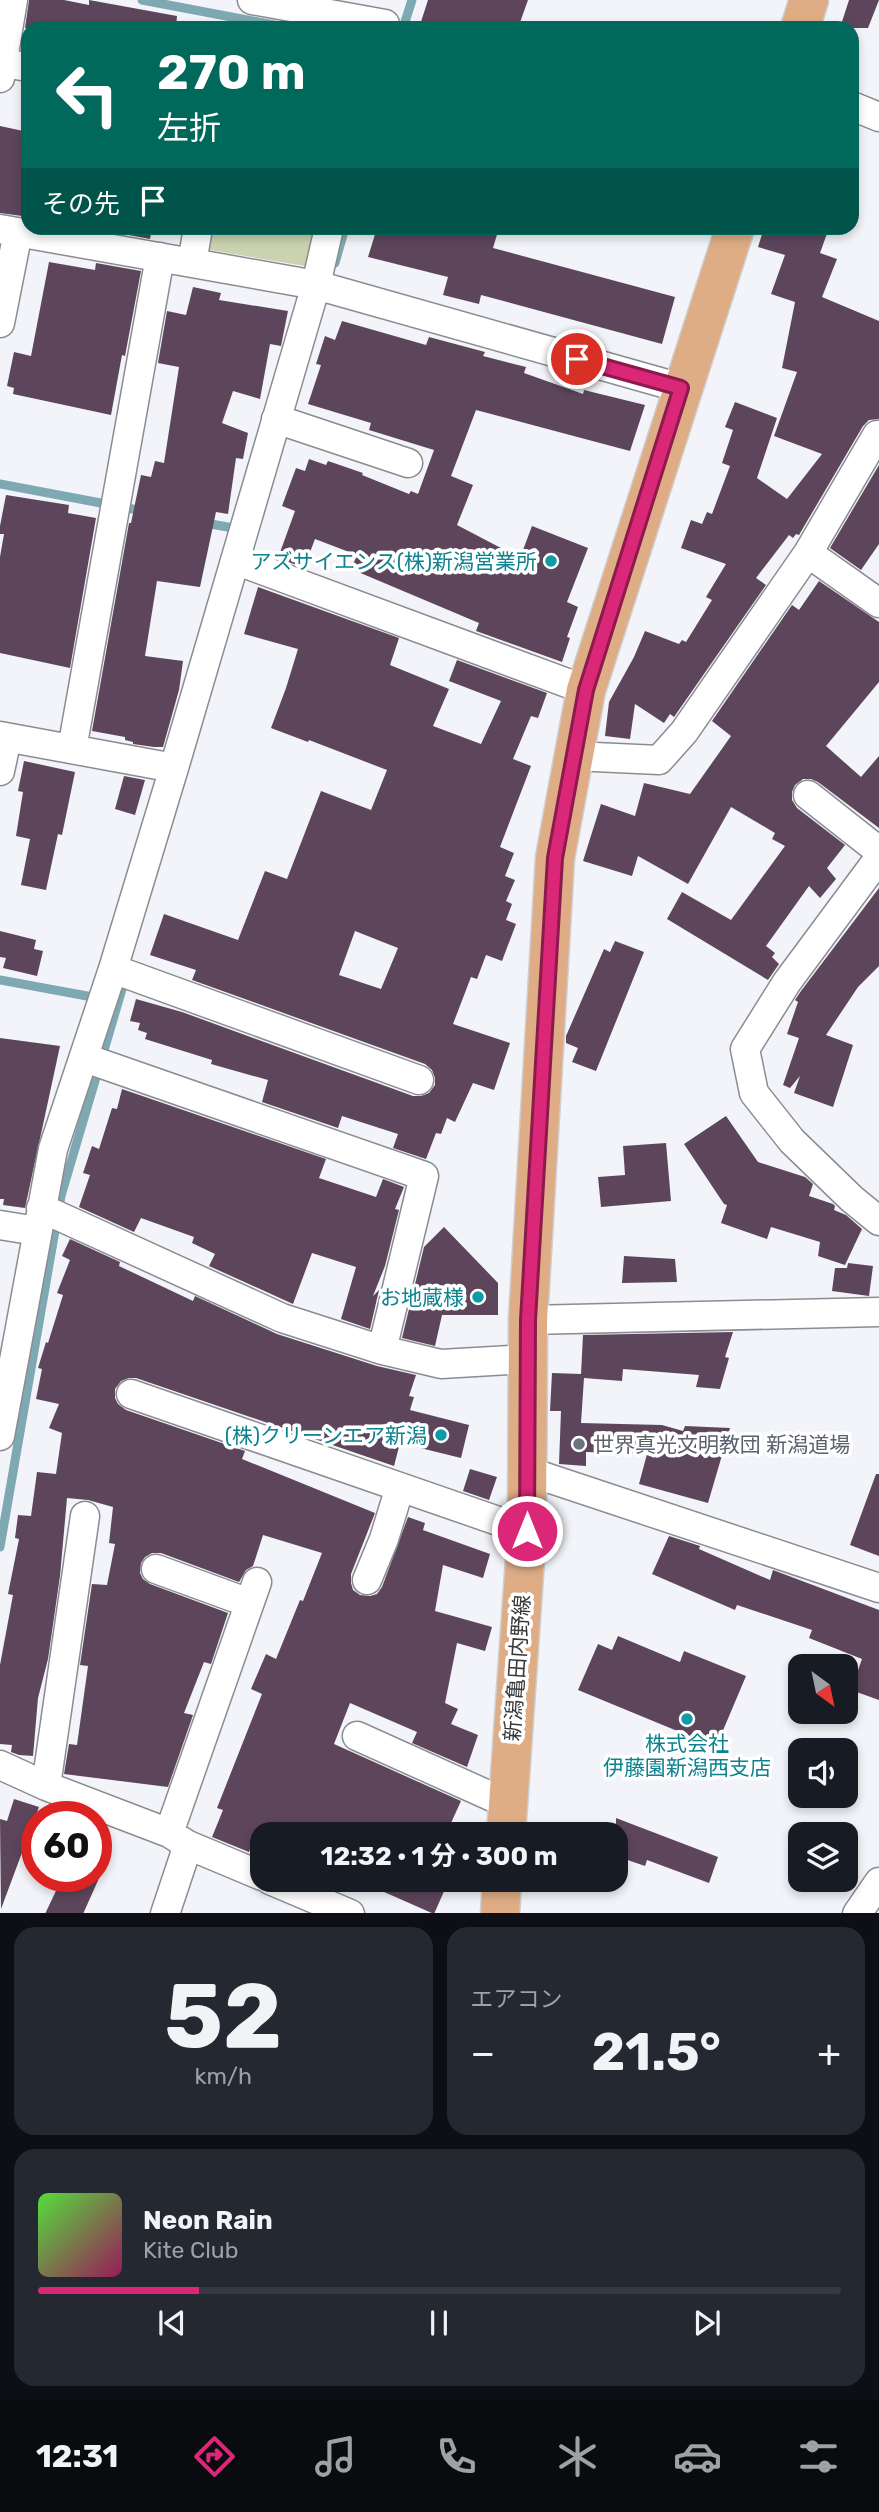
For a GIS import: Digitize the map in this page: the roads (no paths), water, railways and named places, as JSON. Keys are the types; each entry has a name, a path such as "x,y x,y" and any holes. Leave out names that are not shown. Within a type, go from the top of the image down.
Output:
{"main road":[{"path":"802,21 809,0"},
{"name":"新潟亀田内野線","path":"507,1819 527,1531 526,1359 555,858 586,690 681,388 733,235"},
{"path":"500,1913 501,1892"}],"street":[{"path":"10,70 13,0"},
{"path":"252,0 330,7 387,17"},
{"path":"859,109 879,117"},
{"path":"0,323 9,230"},
{"path":"37,235 316,285 681,388"},
{"path":"192,263 197,235"},
{"path":"0,1436 53,1149 85,1058 174,768 316,285 327,235"},
{"path":"72,750 160,257"},
{"path":"276,419 408,463"},
{"path":"573,756 659,760 684,732 808,553 877,435 879,436"},
{"path":"808,553 879,603"},
{"path":"235,560 586,690"},
{"path":"0,771 4,737 174,768"},
{"path":"808,795 879,851"},
{"path":"879,858 787,982 746,1049 754,1093 792,1141 879,1221"},
{"path":"113,969 419,1080"},
{"path":"85,1058 424,1176 382,1350"},
{"path":"0,1225 39,1220 282,1318 382,1350 441,1364 526,1359"},
{"path":"528,1320 879,1312"},
{"path":"131,1394 527,1531"},
{"path":"527,1471 879,1588"},
{"path":"367,1580 384,1539 400,1487"},
{"path":"46,1786 85,1516"},
{"path":"156,1569 253,1592 179,1839 165,1913"},
{"path":"356,1736 507,1819"},
{"path":"0,1765 250,1872"},
{"path":"857,1913 879,1882"},
{"path":"299,1892 350,1913"}],"waterway":[{"path":"142,0 253,21"},
{"path":"405,21 412,0"},
{"path":"335,263 343,235"},
{"path":"0,484 143,511"},
{"path":"205,523 239,529"},
{"path":"0,1547 61,1196 125,979"},
{"path":"0,980 98,998"}],"place":[{"name":"アズサイエンス(株)新潟営業所","path":"551,561"},
{"name":"お地蔵様","path":"478,1297"},
{"name":"(株)クリーンエア新潟","path":"441,1435"},
{"name":"世界真光文明教団 新潟道場","path":"579,1444"},
{"name":"株式会社 伊藤園新潟西支店","path":"687,1719"}]}
